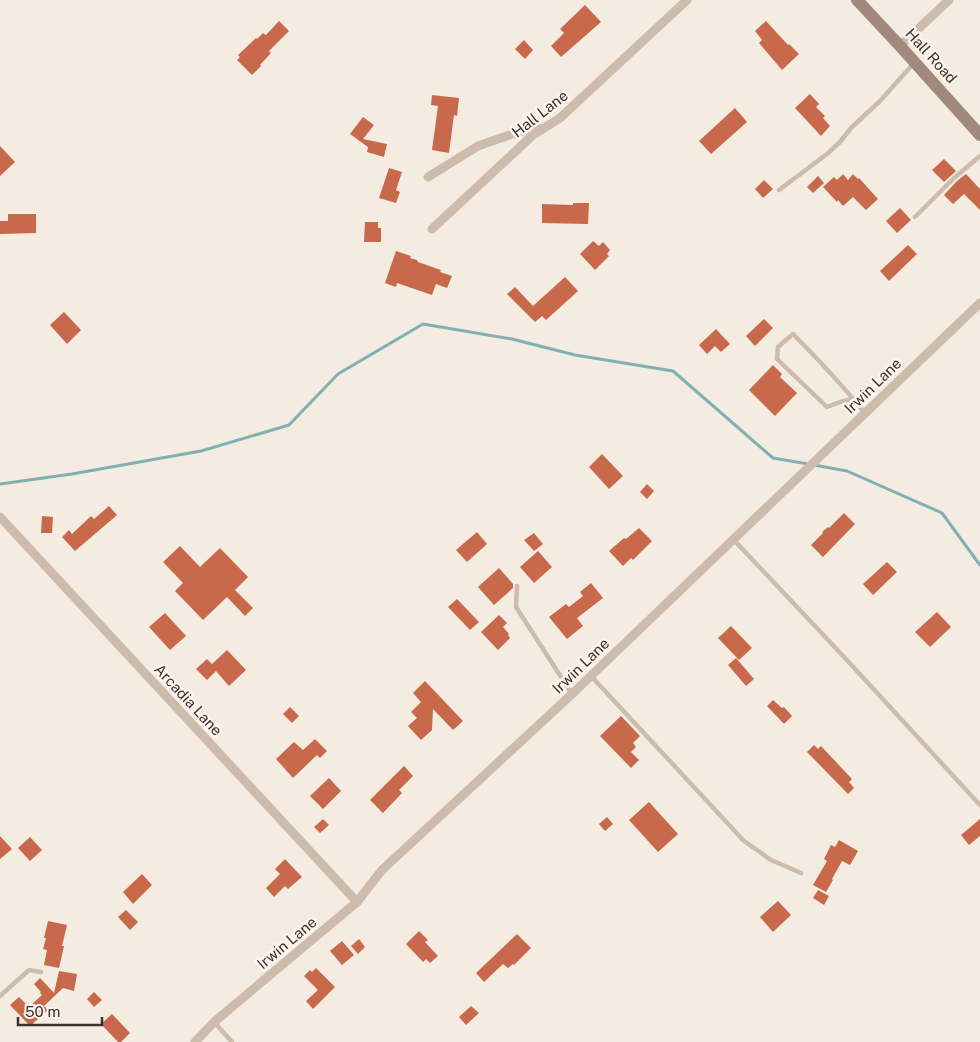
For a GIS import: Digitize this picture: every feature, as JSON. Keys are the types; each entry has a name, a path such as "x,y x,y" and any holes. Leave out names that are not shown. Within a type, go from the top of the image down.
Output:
{"street":[{"name":"Hall Lane","path":"432,229 533,135 560,118 687,0"},
{"name":"Hall Road","path":"856,0 915,62 980,135"},
{"path":"900,46 949,0"},
{"path":"428,177 478,146 512,134 547,126"},
{"name":"Irwin Lane","path":"195,1042 214,1022 357,902 382,870 591,676 980,303"},
{"name":"Arcadia Lane","path":"0,517 357,902"}],"lane":[{"path":"779,190 840,142 851,128 880,101 915,62"},
{"path":"915,217 954,178 980,156"},
{"path":"854,399 827,407 777,359 778,347 793,334 825,366 854,399 865,413"},
{"path":"733,539 980,805"},
{"path":"518,586 516,607 572,694"},
{"path":"591,676 744,841 771,860 801,872"},
{"path":"0,996 29,970 41,972"},
{"path":"214,1022 232,1042"}],"building":[{"path":"585,5 601,22 561,57 551,46 564,33 560,29"},
{"path":"279,21 289,31 269,51 271,53 252,75 237,60 240,57 238,55 263,33 266,35"},
{"path":"766,21 799,54 782,70 759,43 762,40 755,31"},
{"path":"524,40 533,50 525,59 515,49"},
{"path":"810,94 819,104 816,107 825,116 823,118 830,126 821,136 795,108"},
{"path":"432,95 459,98 457,116 454,115 449,153 432,150 438,106 431,105"},
{"path":"735,108 747,122 711,154 699,141"},
{"path":"363,117 374,125 363,139 387,144 384,157 367,152 368,147 350,134"},
{"path":"0,146 15,162 0,176"},
{"path":"944,159 956,171 944,182 932,170"},
{"path":"389,168 402,172 396,190 400,192 396,203 379,198"},
{"path":"843,174 848,180 853,174 859,178 878,199 866,210 853,197 843,206 838,200 837,202 823,187 834,177 837,180"},
{"path":"966,174 980,189 980,210 964,194 953,204 944,195"},
{"path":"818,176 824,183 813,193 807,187"},
{"path":"764,180 773,189 763,198 755,189"},
{"path":"573,203 589,203 588,224 542,223 542,204 573,205"},
{"path":"900,208 911,220 897,233 886,221"},
{"path":"8,214 36,214 36,233 0,234 0,221 8,221"},
{"path":"365,222 378,222 378,228 381,228 381,242 364,242"},
{"path":"593,241 599,246 603,242 610,250 607,254 609,256 595,270 580,254"},
{"path":"908,245 917,254 889,281 880,271"},
{"path":"396,251 411,256 410,258 418,262 452,276 447,288 436,284 432,295 397,283 396,287 385,283"},
{"path":"565,277 578,291 546,320 542,316 535,322 507,294 515,287 533,306"},
{"path":"64,312 81,330 67,344 50,325"},
{"path":"764,319 773,328 755,346 746,336"},
{"path":"716,329 730,344 721,352 715,346 707,354 699,345"},
{"path":"773,365 782,374 780,377 797,393 775,416 749,390"},
{"path":"602,454 623,476 609,489 589,467"},
{"path":"647,484 654,491 647,499 640,492"},
{"path":"109,506 117,515 75,551 62,537 69,530 72,534 91,516 94,519"},
{"path":"844,513 855,524 823,557 811,545 822,532 829,528"},
{"path":"42,516 53,517 52,533 41,533"},
{"path":"639,528 652,541 633,560 631,558 623,566 609,551"},
{"path":"477,532 487,544 467,562 456,550"},
{"path":"534,533 543,544 534,551 524,540"},
{"path":"180,546 200,567 220,548 248,577 235,590 253,608 245,616 227,597 203,620 175,591 183,583 163,562"},
{"path":"538,551 552,567 534,583 520,567"},
{"path":"887,562 897,572 873,595 863,584"},
{"path":"499,568 513,584 513,588 494,605 478,587"},
{"path":"591,583 603,598 577,618 583,626 567,639 549,617 566,604 569,607 583,596 580,592"},
{"path":"457,599 479,622 470,630 448,607"},
{"path":"937,612 951,627 930,647 915,632"},
{"path":"165,613 186,636 170,650 149,627"},
{"path":"499,615 507,623 503,627 510,638 498,650 481,632"},
{"path":"731,626 752,648 739,660 718,638"},
{"path":"227,650 246,670 229,686 216,671 207,680 196,669 207,659 212,664"},
{"path":"736,658 754,679 746,686 728,665"},
{"path":"425,681 463,721 453,730 433,709 432,730 421,740 408,726 417,718 411,712 421,702 413,693"},
{"path":"773,700 782,708 784,707 792,716 784,724 767,706"},
{"path":"290,707 299,716 292,723 283,714"},
{"path":"621,716 640,736 633,743 636,747 631,752 639,760 631,768 600,736"},
{"path":"315,739 327,751 320,758 317,755 293,778 276,759 294,742 303,750"},
{"path":"814,745 818,749 821,746 852,779 849,782 854,788 848,794 807,752"},
{"path":"404,766 413,776 399,790 402,793 383,813 370,800"},
{"path":"329,778 341,791 323,809 310,796"},
{"path":"649,802 678,834 658,852 629,820"},
{"path":"607,817 613,824 605,831 599,824"},
{"path":"323,819 329,825 320,833 314,827"},
{"path":"980,819 980,836 969,845 961,835"},
{"path":"0,836 12,849 0,859"},
{"path":"30,837 42,850 30,861 18,848"},
{"path":"839,840 858,851 850,865 842,861 826,892 813,885 827,861 824,859 831,845 835,847"},
{"path":"285,859 302,877 288,889 285,886 274,897 266,888 280,874 275,869"},
{"path":"142,874 152,885 133,904 123,892"},
{"path":"818,890 829,896 824,905 813,898"},
{"path":"778,901 791,915 773,932 760,917"},
{"path":"126,910 138,922 130,930 118,917"},
{"path":"48,921 67,925 59,968 44,965 47,950 43,949 46,938 44,938"},
{"path":"419,931 428,940 425,942 438,956 430,963 426,959 423,962 406,944"},
{"path":"517,934 531,948 514,965 508,968 503,964 484,982 476,973"},
{"path":"359,939 365,947 358,954 351,946"},
{"path":"342,941 354,955 342,965 330,951"},
{"path":"316,968 335,987 313,1009 306,1001 318,990 304,976 310,970 312,972"},
{"path":"59,971 77,974 74,991 63,988 44,1006 48,1010 30,1026 10,1005 19,997 29,1007 42,995 34,984 40,978 54,993"},
{"path":"94,992 102,1000 94,1007 87,999"},
{"path":"471,1006 479,1013 466,1025 459,1017"},
{"path":"112,1014 130,1033 121,1042 118,1042 101,1024"}],"waterway":[{"path":"0,484 72,474 201,451 289,425 338,374 423,324 512,339 575,355 673,371 773,458 808,464"},
{"path":"814,465 847,471 942,513 980,565"}]}
